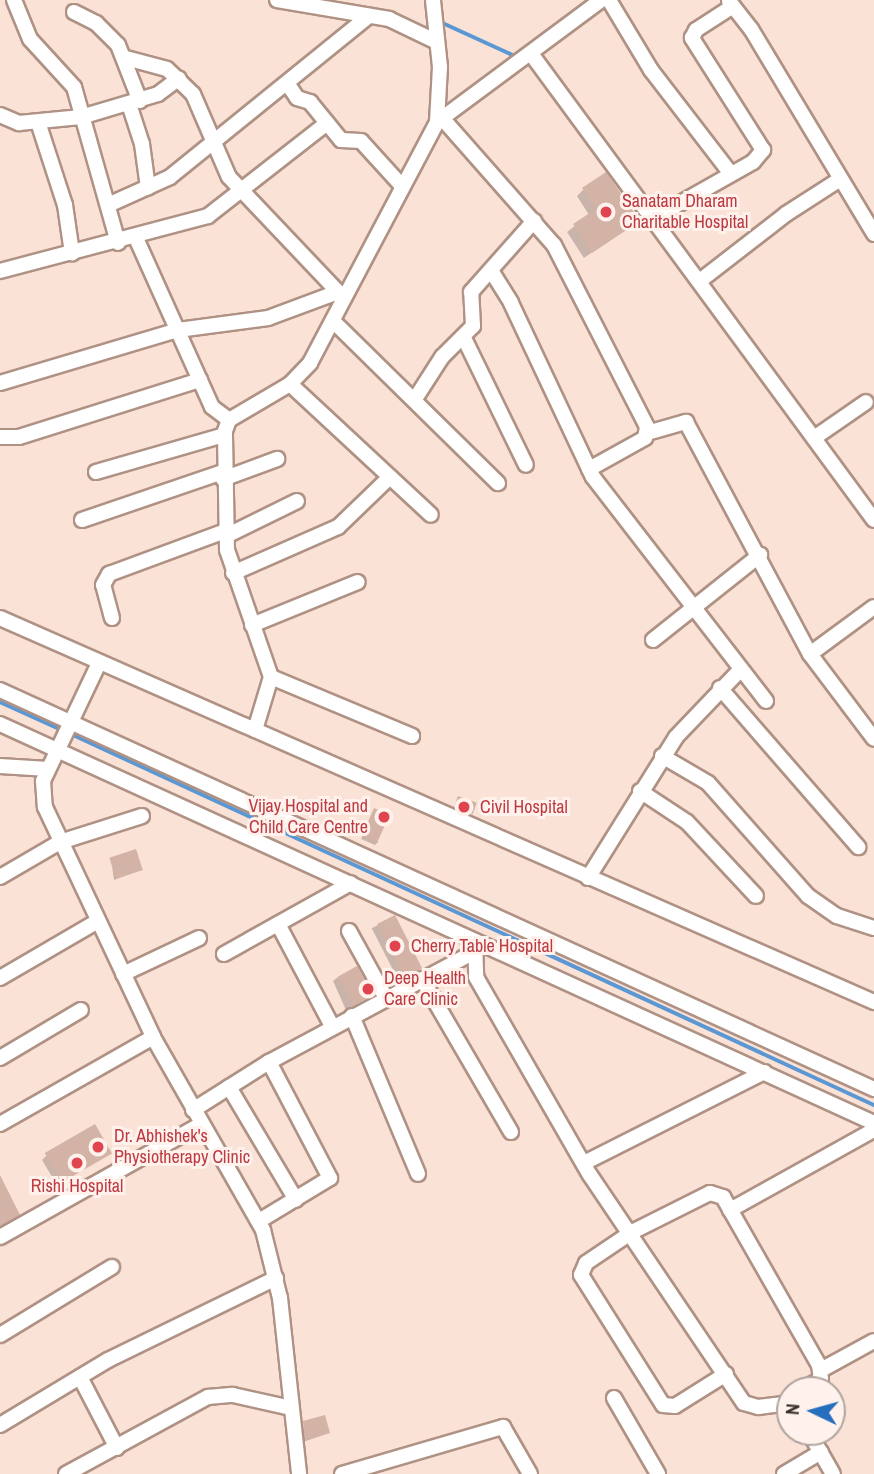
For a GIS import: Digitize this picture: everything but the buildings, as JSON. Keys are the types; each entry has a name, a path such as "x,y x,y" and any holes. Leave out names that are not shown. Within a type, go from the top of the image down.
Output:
{"street":[{"path":"14,0 30,39 71,80 118,243"},
{"path":"277,0 354,6 369,16 405,24 437,42"},
{"path":"433,0 440,120 534,221 573,275 647,433"},
{"path":"255,730 271,677 233,573 225,533 224,435 229,421 290,384 310,363 334,322 342,296 440,120 532,55 601,0"},
{"path":"609,0 659,81 731,174"},
{"path":"654,218 760,156 762,144 692,38 696,30 731,3 874,234"},
{"path":"75,12 107,34 126,58 148,188"},
{"path":"108,205 170,177 369,16"},
{"path":"532,55 701,280 874,520"},
{"path":"126,58 160,66 179,78 200,102 229,177 342,296"},
{"path":"2,123 81,117 134,102 179,78"},
{"path":"287,83 297,98 310,102 343,142 361,141 402,186"},
{"path":"38,122 65,205 72,253"},
{"path":"0,271 136,239 208,216 327,123"},
{"path":"701,280 786,214 839,180"},
{"path":"415,398 442,357 464,338 476,320 471,292 492,272 534,221"},
{"path":"136,239 215,412 229,421"},
{"path":"492,272 511,303 589,469 765,701"},
{"path":"0,383 178,330 268,318 342,296"},
{"path":"334,322 415,398 498,483"},
{"path":"464,338 526,465"},
{"path":"0,437 19,437 200,380"},
{"path":"290,384 430,514"},
{"path":"814,438 866,402"},
{"path":"589,469 647,433 686,422 760,555 810,654 874,739"},
{"path":"96,472 140,456 224,435"},
{"path":"82,520 277,459"},
{"path":"233,573 338,527 390,477"},
{"path":"112,618 103,585 109,574 225,533 297,501"},
{"path":"653,640 760,555"},
{"path":"252,625 358,582"},
{"path":"810,654 874,607"},
{"path":"0,618 874,1002"},
{"path":"99,663 48,769 42,795 60,842 153,1037 259,1221 276,1278 299,1474"},
{"path":"588,878 662,756 720,688 741,669"},
{"path":"271,677 412,736"},
{"path":"720,688 858,847"},
{"path":"0,690 69,728 874,1090"},
{"path":"0,724 351,883 475,946 874,1123"},
{"path":"662,756 708,783 815,902 837,916 874,928"},
{"path":"0,766 48,769"},
{"path":"640,791 687,822 756,895"},
{"path":"0,877 60,842 142,816"},
{"path":"224,954 351,883"},
{"path":"0,978 98,921"},
{"path":"278,924 332,1026"},
{"path":"349,931 386,998"},
{"path":"123,975 199,938"},
{"path":"193,1110 269,1062 422,979 475,946"},
{"path":"475,946 476,977 584,1163 749,1407 776,1405"},
{"path":"422,979 510,1132"},
{"path":"0,1058 80,1010"},
{"path":"352,1016 418,1174"},
{"path":"0,1124 153,1037"},
{"path":"259,1221 326,1183 329,1172 269,1062"},
{"path":"584,1163 764,1072"},
{"path":"229,1087 296,1200"},
{"path":"0,1237 201,1124"},
{"path":"730,1210 874,1130"},
{"path":"726,1374 675,1406 663,1405 581,1275 586,1263 632,1233 710,1193 723,1197 821,1370 821,1376"},
{"path":"0,1335 112,1267"},
{"path":"0,1425 80,1377 276,1278"},
{"path":"821,1370 874,1341"},
{"path":"80,1377 117,1448"},
{"path":"66,1474 219,1394 291,1408"},
{"path":"614,1398 658,1474"},
{"path":"342,1474 503,1427 530,1474"},
{"path":"817,1446 833,1474"},
{"path":"784,1474 821,1452"}],"waterway":[{"path":"445,24 515,56"},
{"path":"0,702 62,730"},
{"path":"69,733 874,1105"}],"place":[{"name":"Sanatam Dharam Charitable Hospital","path":"606,212"},
{"name":"Civil Hospital","path":"464,807"},
{"name":"Vijay Hospital and Child Care Centre","path":"384,817"},
{"name":"Cherry Table Hospital","path":"395,946"},
{"name":"Deep Health Care Clinic","path":"368,989"},
{"name":"Dr. Abhishek's Physiotherapy Clinic","path":"98,1147"},
{"name":"Rishi Hospital","path":"77,1163"}]}
